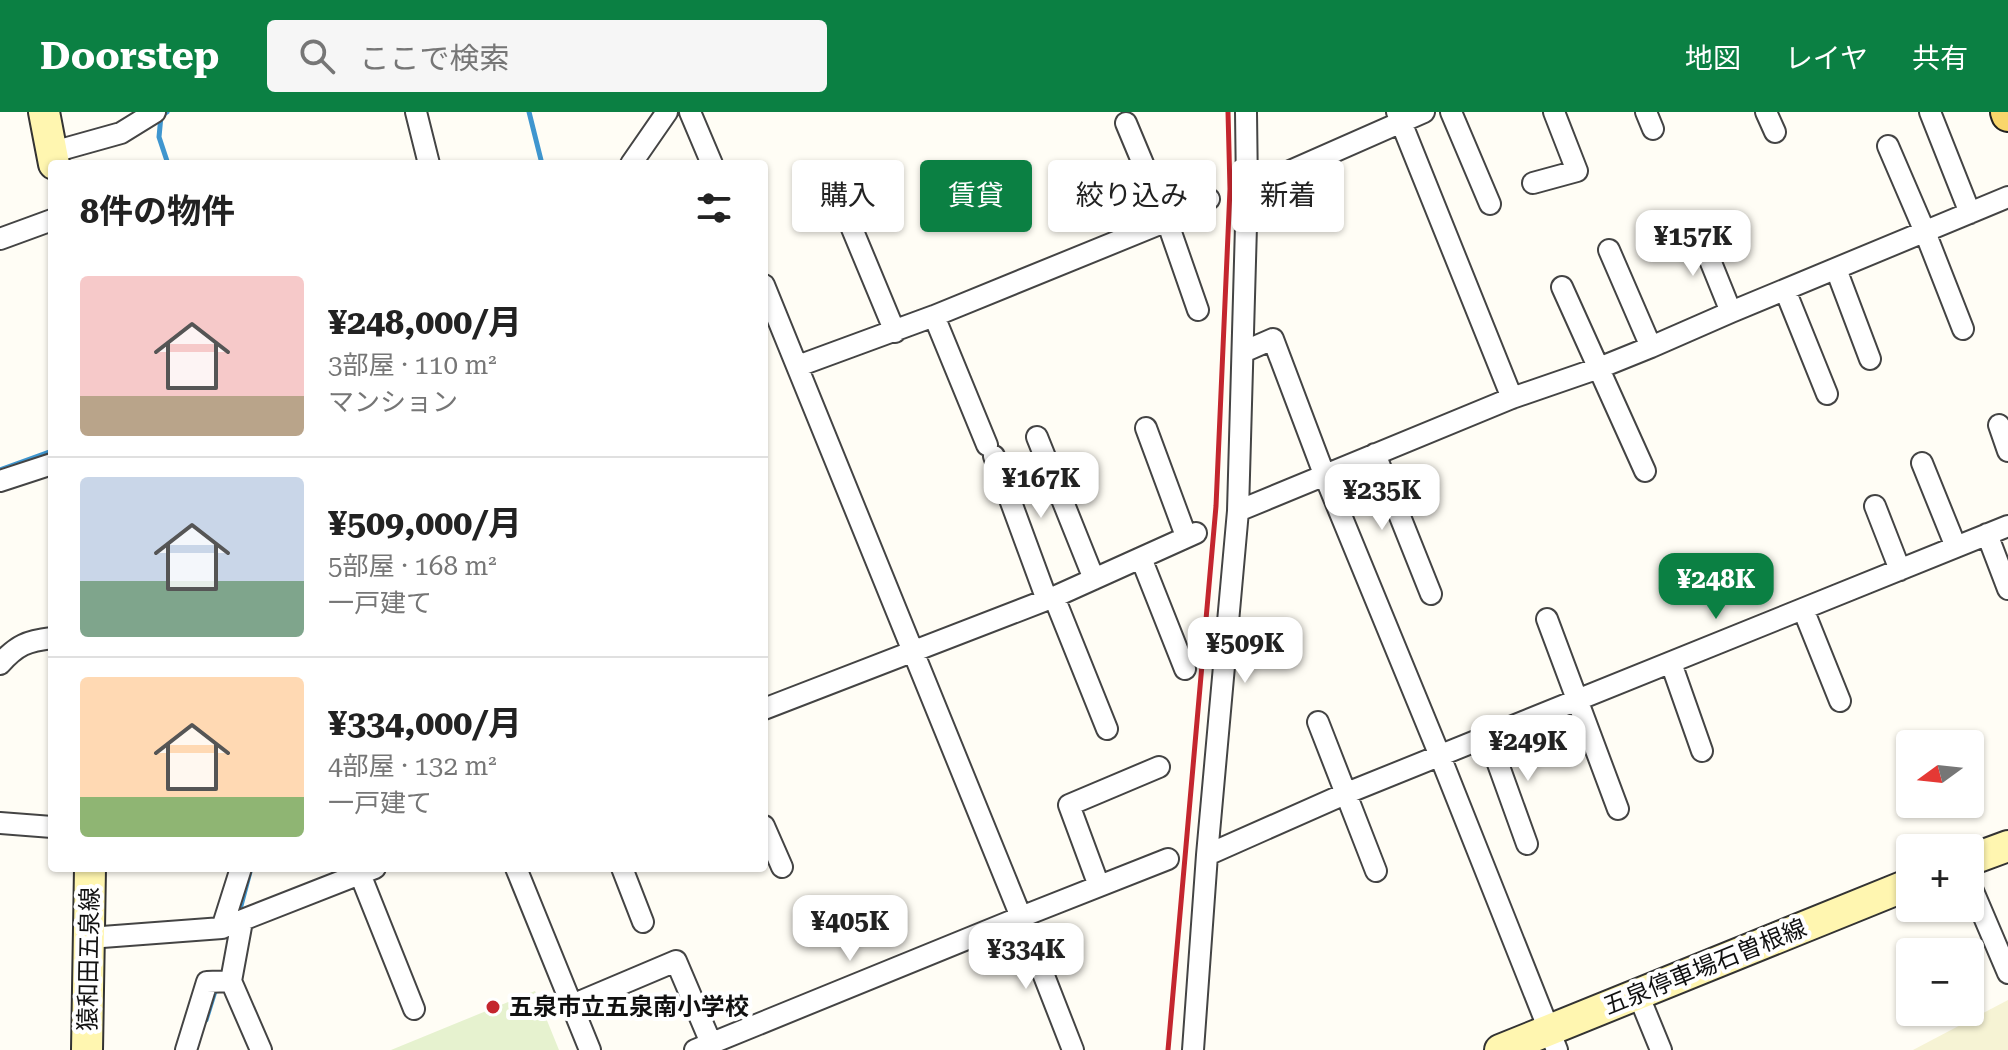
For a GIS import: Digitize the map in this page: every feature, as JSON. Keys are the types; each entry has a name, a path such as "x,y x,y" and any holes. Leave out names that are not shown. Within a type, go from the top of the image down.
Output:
{"main road":[{"path":"44,112 53,158"},
{"path":"1984,855 2008,846"},
{"name":"猿和田五泉線","path":"87,1050 90,872"},
{"name":"五泉停車場石曽根線","path":"1500,1050 1553,1040 1638,994 1896,890"}],"street":[{"path":"53,158 121,133 155,112"},
{"path":"416,112 428,160"},
{"path":"634,160 667,112"},
{"path":"690,112 710,160"},
{"path":"1246,112 1247,160"},
{"path":"1309,160 1399,117 1424,112"},
{"path":"1451,112 1490,204"},
{"path":"1533,183 1577,171 1554,112"},
{"path":"1766,112 1775,132"},
{"path":"1930,112 1970,213"},
{"path":"1399,117 1512,398"},
{"path":"1126,123 1141,160"},
{"path":"1888,146 1963,329"},
{"path":"1238,511 1512,398 1651,347 2008,197"},
{"path":"0,239 48,221"},
{"path":"1697,228 1731,312"},
{"path":"853,232 895,332"},
{"path":"798,366 895,332 1140,232"},
{"path":"1171,232 1198,310"},
{"path":"1193,1050 1238,511 1246,232"},
{"path":"1609,250 1651,347"},
{"path":"1836,269 1870,359"},
{"path":"1562,287 1645,471"},
{"path":"1785,290 1827,394"},
{"path":"768,295 1073,1050"},
{"path":"934,316 1107,729"},
{"path":"1243,352 1273,339 1324,474 1553,1040"},
{"path":"1999,425 2008,451"},
{"path":"768,707 1051,599 1191,535 1146,428"},
{"path":"1037,437 1094,579"},
{"path":"1375,454 1431,594"},
{"path":"1922,463 1956,547"},
{"path":"0,481 48,465"},
{"path":"1875,506 1900,570"},
{"path":"1207,855 1347,793 2008,526"},
{"path":"1987,534 2008,589"},
{"path":"1141,558 1185,669"},
{"path":"1803,609 1840,701"},
{"path":"1547,619 1618,809"},
{"path":"0,664 10,652 32,640 48,638"},
{"path":"1671,663 1702,751"},
{"path":"1318,722 1376,871"},
{"path":"1488,736 1527,844"},
{"path":"1099,886 1069,805 1159,767"},
{"path":"0,823 48,827"},
{"path":"768,835 782,867"},
{"path":"572,1005 676,961 703,1047 1168,859"},
{"path":"222,928 240,872"},
{"path":"89,938 222,928 364,872"},
{"path":"367,872 414,1009"},
{"path":"518,872 590,1050"},
{"path":"624,872 643,922"},
{"path":"1984,917 2008,973"},
{"path":"242,921 231,981 261,1050"},
{"path":"186,1050 207,982 231,981"},
{"path":"1638,994 1661,1050"}],"shaded area":[{"path":"2008,1000 2008,1050 1913,1050 1959,1026 1984,1026 1984,1013"}],"green space":[{"path":"535,991 559,1050 391,1050"}],"waterway":[{"path":"167,112 161,116 159,137 167,160"},
{"path":"529,112 541,160"},
{"path":"0,470 48,452"},
{"path":"239,913 250,872"},
{"path":"206,1020 216,988"}],"railway":[{"path":"1168,1050 1216,506 1230,189 1228,112"}],"place":[{"name":"五泉市立五泉南小学校","path":"493,1007"}]}
